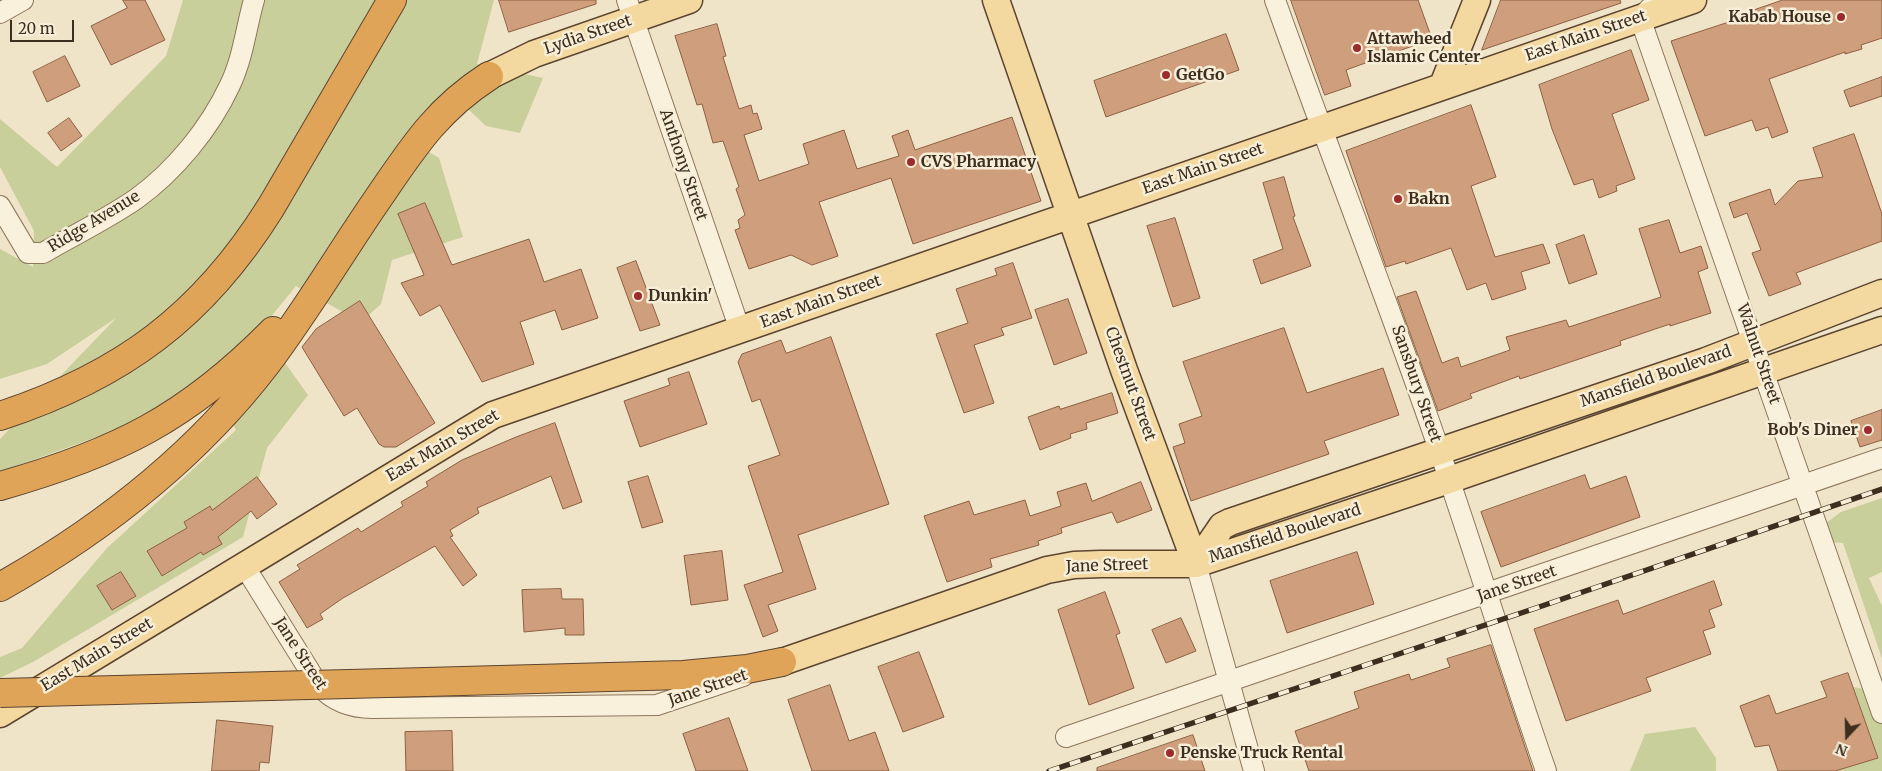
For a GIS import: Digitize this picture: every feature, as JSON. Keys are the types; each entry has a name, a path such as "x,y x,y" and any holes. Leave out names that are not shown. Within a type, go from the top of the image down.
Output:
{"highway":[{"path":"0,416 62,394 118,364 170,327 214,286 248,243 271,207 392,0"},
{"path":"0,588 72,543 110,515 182,455 222,415 267,363 433,122 469,89 489,76"},
{"path":"0,486 102,452 168,419 224,378 321,282"},
{"path":"0,693 683,675 747,669 782,662"}],"main road":[{"name":"Lydia Street","path":"489,76 630,10 689,0"},
{"name":"Chestnut Street","path":"996,0 1069,214 1196,564"},
{"path":"1443,85 1477,0"},
{"name":"East Main Street","path":"0,714 245,567 492,415 1069,214 1321,130 1649,9 1693,0"},
{"name":"Mansfield Boulevard","path":"1196,564 1222,526 1754,342 1882,293"},
{"name":"Mansfield Boulevard","path":"1196,564 1450,480 1882,330"},
{"name":"Jane Street","path":"782,662 1046,570 1074,565 1196,564"}],"street":[{"path":"0,13 23,0"},
{"name":"Ridge Avenue","path":"0,206 28,253 43,253 136,199 163,176 187,151 210,120 231,84 243,50 254,0"},
{"name":"Sansbury Street","path":"1275,0 1321,130 1380,282 1450,480 1486,595 1546,771"},
{"name":"Walnut Street","path":"1649,9 1754,342 1882,714"},
{"name":"Anthony Street","path":"630,10 740,330"},
{"name":"Jane Street","path":"1066,737 1486,595 1882,458"},
{"name":"Chestnut Street","path":"1196,564 1254,771"},
{"name":"Jane Street","path":"245,567 319,686 336,701 350,705 372,708 657,705 782,662"}],"green space":[{"path":"183,0 494,0 477,64 543,78 520,133 486,126 467,108 406,138 439,158 463,237 392,260 381,304 361,322 296,286 261,329 308,395 267,448 243,537 33,662 0,678 0,657 22,648 107,548 236,430 215,394 0,472 0,439 116,318 47,364 0,379 0,249 33,267 34,231 0,167 0,119 57,167 166,56"},
{"path":"1882,498 1882,572 1869,578 1882,606 1882,659 1843,543 1829,542 1822,526 1841,512"},
{"path":"1853,687 1865,689 1882,714 1882,771 1835,771 1878,758"},
{"path":"1695,727 1716,758 1716,771 1630,771 1645,734"}],"building":[{"path":"123,0 145,0 165,40 111,65 91,26 127,8"},
{"path":"499,0 596,0 596,4 509,32"},
{"name":"Attawheed Islamic Center","path":"1291,0 1418,0 1432,39 1346,70 1351,86 1325,95"},
{"path":"1501,0 1620,0 1621,3 1482,50"},
{"path":"1783,0 1882,0 1882,38 1861,45 1862,49 1845,54 1845,52 1769,79 1788,132 1772,138 1768,127 1756,131 1752,120 1705,136 1671,41 1750,15 1749,12"},
{"path":"717,24 726,56 723,57 739,109 751,105 753,114 757,113 762,129 744,135 759,181 809,164 803,144 844,130 857,169 899,156 892,136 908,130 915,150 1012,117 1041,201 913,244 891,178 819,202 838,256 812,265 791,255 749,269 735,230 740,228 738,220 745,215 736,189 739,187 723,141 713,143 702,104 697,105 675,36"},
{"name":"GetGo","path":"1226,34 1239,70 1106,117 1094,81"},
{"path":"1631,50 1649,100 1612,114 1635,179 1616,186 1617,191 1599,198 1593,179 1574,185 1552,129 1539,85"},
{"path":"65,56 80,86 47,102 33,72"},
{"path":"1882,77 1882,96 1850,107 1844,91"},
{"path":"1471,105 1496,177 1471,186 1495,257 1543,244 1550,263 1521,272 1526,289 1492,300 1486,283 1467,290 1451,248 1406,264 1405,261 1386,267 1346,151"},
{"path":"69,118 82,136 61,151 48,133"},
{"path":"1854,134 1882,214 1882,241 1796,273 1801,284 1769,296 1752,253 1761,250 1747,213 1734,218 1729,203 1770,189 1775,205 1798,181 1823,177 1813,148"},
{"path":"1284,177 1295,216 1293,217 1311,266 1261,284 1253,260 1283,249 1263,183"},
{"path":"425,203 452,265 529,239 544,282 581,269 598,318 562,330 555,310 520,322 534,364 482,382 440,305 420,316 401,283 424,275 398,214"},
{"path":"1175,218 1200,298 1173,307 1147,226"},
{"path":"1669,220 1680,253 1701,246 1708,268 1698,272 1711,313 1670,326 1670,324 1620,341 1621,345 1520,379 1519,376 1470,394 1472,398 1438,411 1397,297 1416,291 1442,363 1458,357 1461,367 1510,350 1506,337 1566,320 1569,327 1661,297 1639,229"},
{"path":"1584,235 1597,274 1569,284 1556,245"},
{"name":"Dunkin'","path":"636,261 660,325 640,331 617,268"},
{"path":"1013,263 1032,318 1001,328 1004,335 974,345 994,403 964,413 936,334 968,323 956,289 997,275 995,269"},
{"path":"1068,299 1087,353 1054,365 1035,310"},
{"path":"360,301 435,423 396,447 384,447 379,444 357,408 344,416 302,347 316,329"},
{"path":"1284,328 1307,393 1383,368 1399,415 1324,441 1329,454 1191,501 1173,447 1185,443 1179,424 1202,416 1183,362"},
{"path":"831,337 889,504 798,535 816,589 768,605 778,631 763,637 744,585 783,572 748,466 780,455 760,399 752,402 738,362 742,354 781,340 786,353"},
{"path":"689,372 707,424 640,447 624,401 670,385 668,379"},
{"path":"1112,393 1118,413 1086,423 1087,429 1070,434 1071,438 1040,450 1028,417 1059,406 1060,409"},
{"name":"Bob's Diner","path":"1882,410 1882,440 1860,447 1851,421"},
{"path":"555,423 582,502 563,509 551,476 477,508 479,513 450,530 453,536 450,537 477,575 463,586 435,546 343,598 320,614 323,619 307,628 279,582 300,569 297,565 358,528 361,532 403,506 401,502 428,486 426,482 462,460"},
{"path":"1585,475 1590,489 1626,476 1640,517 1501,567 1481,512"},
{"path":"648,476 663,522 642,528 628,482"},
{"path":"257,477 277,504 257,519 251,511 218,537 222,544 203,555 201,552 162,576 147,551 187,528 184,522 210,506 212,510"},
{"path":"1141,482 1152,510 1117,523 1112,512 1061,528 1062,533 1038,541 1039,545 990,559 992,567 947,582 924,516 969,501 974,515 1025,500 1030,516 1061,506 1057,492 1086,483 1092,501"},
{"path":"722,551 728,600 691,605 684,556"},
{"path":"1357,552 1374,604 1287,633 1270,581"},
{"path":"121,572 136,596 112,610 97,586"},
{"path":"1714,581 1722,605 1709,610 1715,627 1703,631 1711,654 1646,678 1651,691 1566,721 1534,629 1618,600 1623,614"},
{"path":"561,589 562,599 583,599 584,635 565,635 565,628 524,632 522,590"},
{"path":"1105,592 1120,633 1116,635 1134,688 1089,705 1058,610"},
{"path":"1181,618 1196,651 1166,663 1152,630"},
{"path":"1491,645 1533,771 1309,771 1295,731 1359,708 1354,692 1409,674 1411,680 1450,667 1447,659"},
{"path":"919,652 944,717 903,732 878,667"},
{"path":"1848,673 1878,758 1835,771 1778,771 1769,745 1755,747 1740,706 1769,695 1776,714 1827,697 1821,682"},
{"path":"830,685 849,741 875,732 889,771 812,771 788,700"},
{"path":"729,718 748,771 696,771 683,734"},
{"path":"217,720 273,726 269,763 260,762 259,771 212,771"},
{"path":"452,731 453,771 406,771 405,732"},
{"name":"Penske Truck Rental","path":"1193,735 1205,771 1097,771 1097,768"}],"railway":[{"path":"1049,771 1539,607 1882,489"}],"place":[{"name":"Kabab House","path":"1841,17"},
{"name":"Attawheed Islamic Center","path":"1357,48"},
{"name":"GetGo","path":"1166,75"},
{"name":"CVS Pharmacy","path":"911,162"},
{"name":"Bakn","path":"1398,199"},
{"name":"Dunkin'","path":"638,296"},
{"name":"Bob's Diner","path":"1868,430"},
{"name":"Penske Truck Rental","path":"1170,753"}]}
